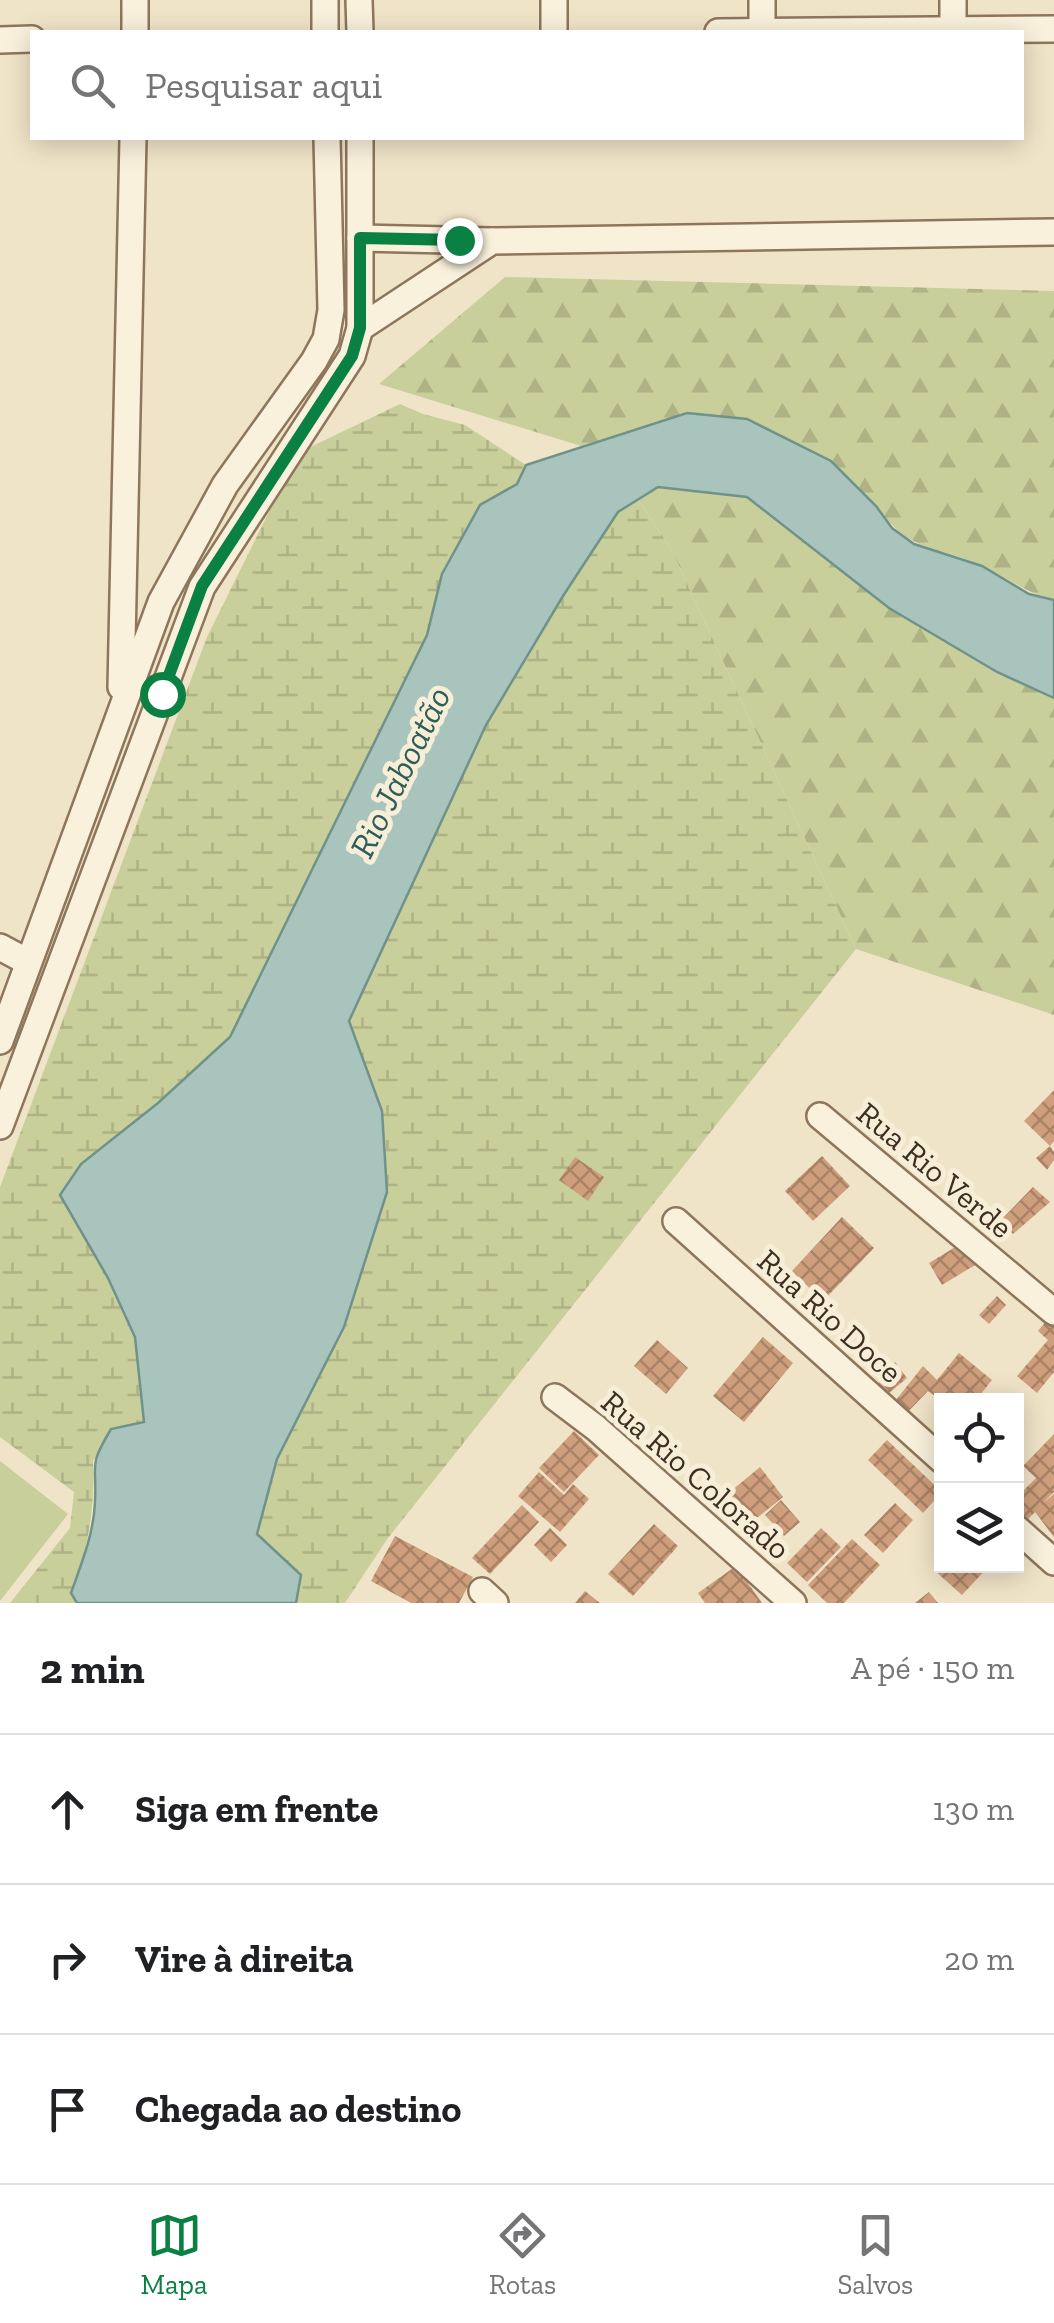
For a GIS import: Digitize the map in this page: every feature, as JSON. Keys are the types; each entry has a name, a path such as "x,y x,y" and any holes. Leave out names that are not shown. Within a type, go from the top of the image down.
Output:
{"street":[{"path":"135,0 135,30"},
{"path":"325,0 325,30"},
{"path":"359,0 360,30"},
{"path":"554,0 554,30"},
{"path":"762,0 762,30"},
{"path":"953,0 953,30 1054,29"},
{"path":"0,40 30,39"},
{"path":"121,706 132,140"},
{"path":"0,1041 160,602 225,485 326,339 332,310 328,140"},
{"path":"0,1126 202,586 352,356 360,328 360,140"},
{"path":"360,238 492,241 1054,232"},
{"path":"360,328 492,241"},
{"path":"0,947 28,962"},
{"name":"Rua Rio Verde","path":"820,1116 1054,1312"},
{"name":"Rua Rio Doce","path":"676,1221 934,1453"},
{"name":"Rua Rio Colorado","path":"555,1396 793,1603"},
{"path":"1024,1535 1054,1562"}],"green space":[{"path":"505,277 1054,291 1054,600 983,566 913,541 876,506 687,413 581,446 379,384"},
{"path":"400,404 465,425 526,465 518,484 480,505 442,574 427,635 230,1037 122,1134 108,1278 135,1337 144,1423 93,1460 90,1527 71,1593 77,1603 10,1603 70,1528 74,1492 0,1437 0,1187 207,637 298,453"},
{"path":"658,487 747,497 889,608 997,672 1054,698 1054,1015 856,949 671,549 637,498"},
{"path":"637,498 671,549 856,949 388,1538 345,1603 296,1603 301,1575 257,1534 277,1459 344,1327 382,1111 349,1021 486,726 618,512"},
{"path":"0,1461 68,1514 0,1601"}],"water":[{"name":"Rio Jaboatão","path":"687,413 747,419 831,461 892,528 914,544 982,566 1029,594 1054,600 1054,698 997,672 889,608 747,497 658,487 618,512 486,725 349,1021 382,1111 387,1192 344,1327 277,1459 257,1534 301,1575 296,1603 77,1603 71,1593 92,1525 96,1458 111,1429 144,1422 135,1337 108,1278 60,1195 81,1164 158,1103 230,1037 427,635 442,574 480,505 517,484 526,465"}],"building":[{"path":"1054,1090 1054,1141 1050,1146 1024,1121"},
{"path":"1050,1146 1054,1160 1047,1170 1036,1158"},
{"path":"822,1156 850,1186 813,1221 785,1191"},
{"path":"575,1157 604,1177 588,1201 559,1180"},
{"path":"1033,1187 1050,1202 1013,1234 1000,1221"},
{"path":"842,1217 874,1248 823,1301 792,1271"},
{"path":"962,1243 975,1265 942,1285 929,1263"},
{"path":"997,1296 1006,1305 989,1324 979,1315"},
{"path":"1047,1320 1054,1326 1054,1372 1037,1393 1017,1376 1048,1340 1038,1331"},
{"path":"763,1337 793,1363 744,1422 713,1396"},
{"path":"657,1340 688,1368 666,1394 634,1366"},
{"path":"959,1353 992,1380 982,1393 934,1396 928,1391 904,1416 892,1405 923,1366 937,1380"},
{"path":"895,1362 907,1378 888,1394 878,1384"},
{"path":"574,1431 599,1455 564,1492 539,1468"},
{"path":"1054,1434 1054,1492 1043,1503 1054,1494 1054,1537 1035,1512 1024,1519 1024,1490 1036,1478 1024,1465"},
{"path":"887,1440 934,1484 934,1501 923,1513 868,1460"},
{"path":"760,1467 783,1497 742,1530 719,1501"},
{"path":"539,1472 564,1495 573,1484 589,1499 560,1532 518,1496"},
{"path":"781,1500 800,1522 784,1536 765,1515"},
{"path":"895,1503 913,1520 883,1553 864,1535"},
{"path":"522,1505 539,1522 490,1574 472,1558"},
{"path":"654,1524 678,1546 633,1596 608,1574"},
{"path":"550,1528 567,1545 551,1562 534,1545"},
{"path":"821,1528 841,1547 807,1582 787,1563"},
{"path":"395,1536 473,1577 459,1603 411,1603 371,1581"},
{"path":"852,1539 880,1565 844,1603 827,1603 808,1585"},
{"path":"736,1566 762,1603 705,1603 698,1593"},
{"path":"937,1573 982,1573 962,1595"},
{"path":"585,1591 600,1603 575,1603"},
{"path":"929,1592 938,1603 915,1603"}],"route":[{"path":"162,694 202,586 352,356 360,328 360,238 459,240"}]}
